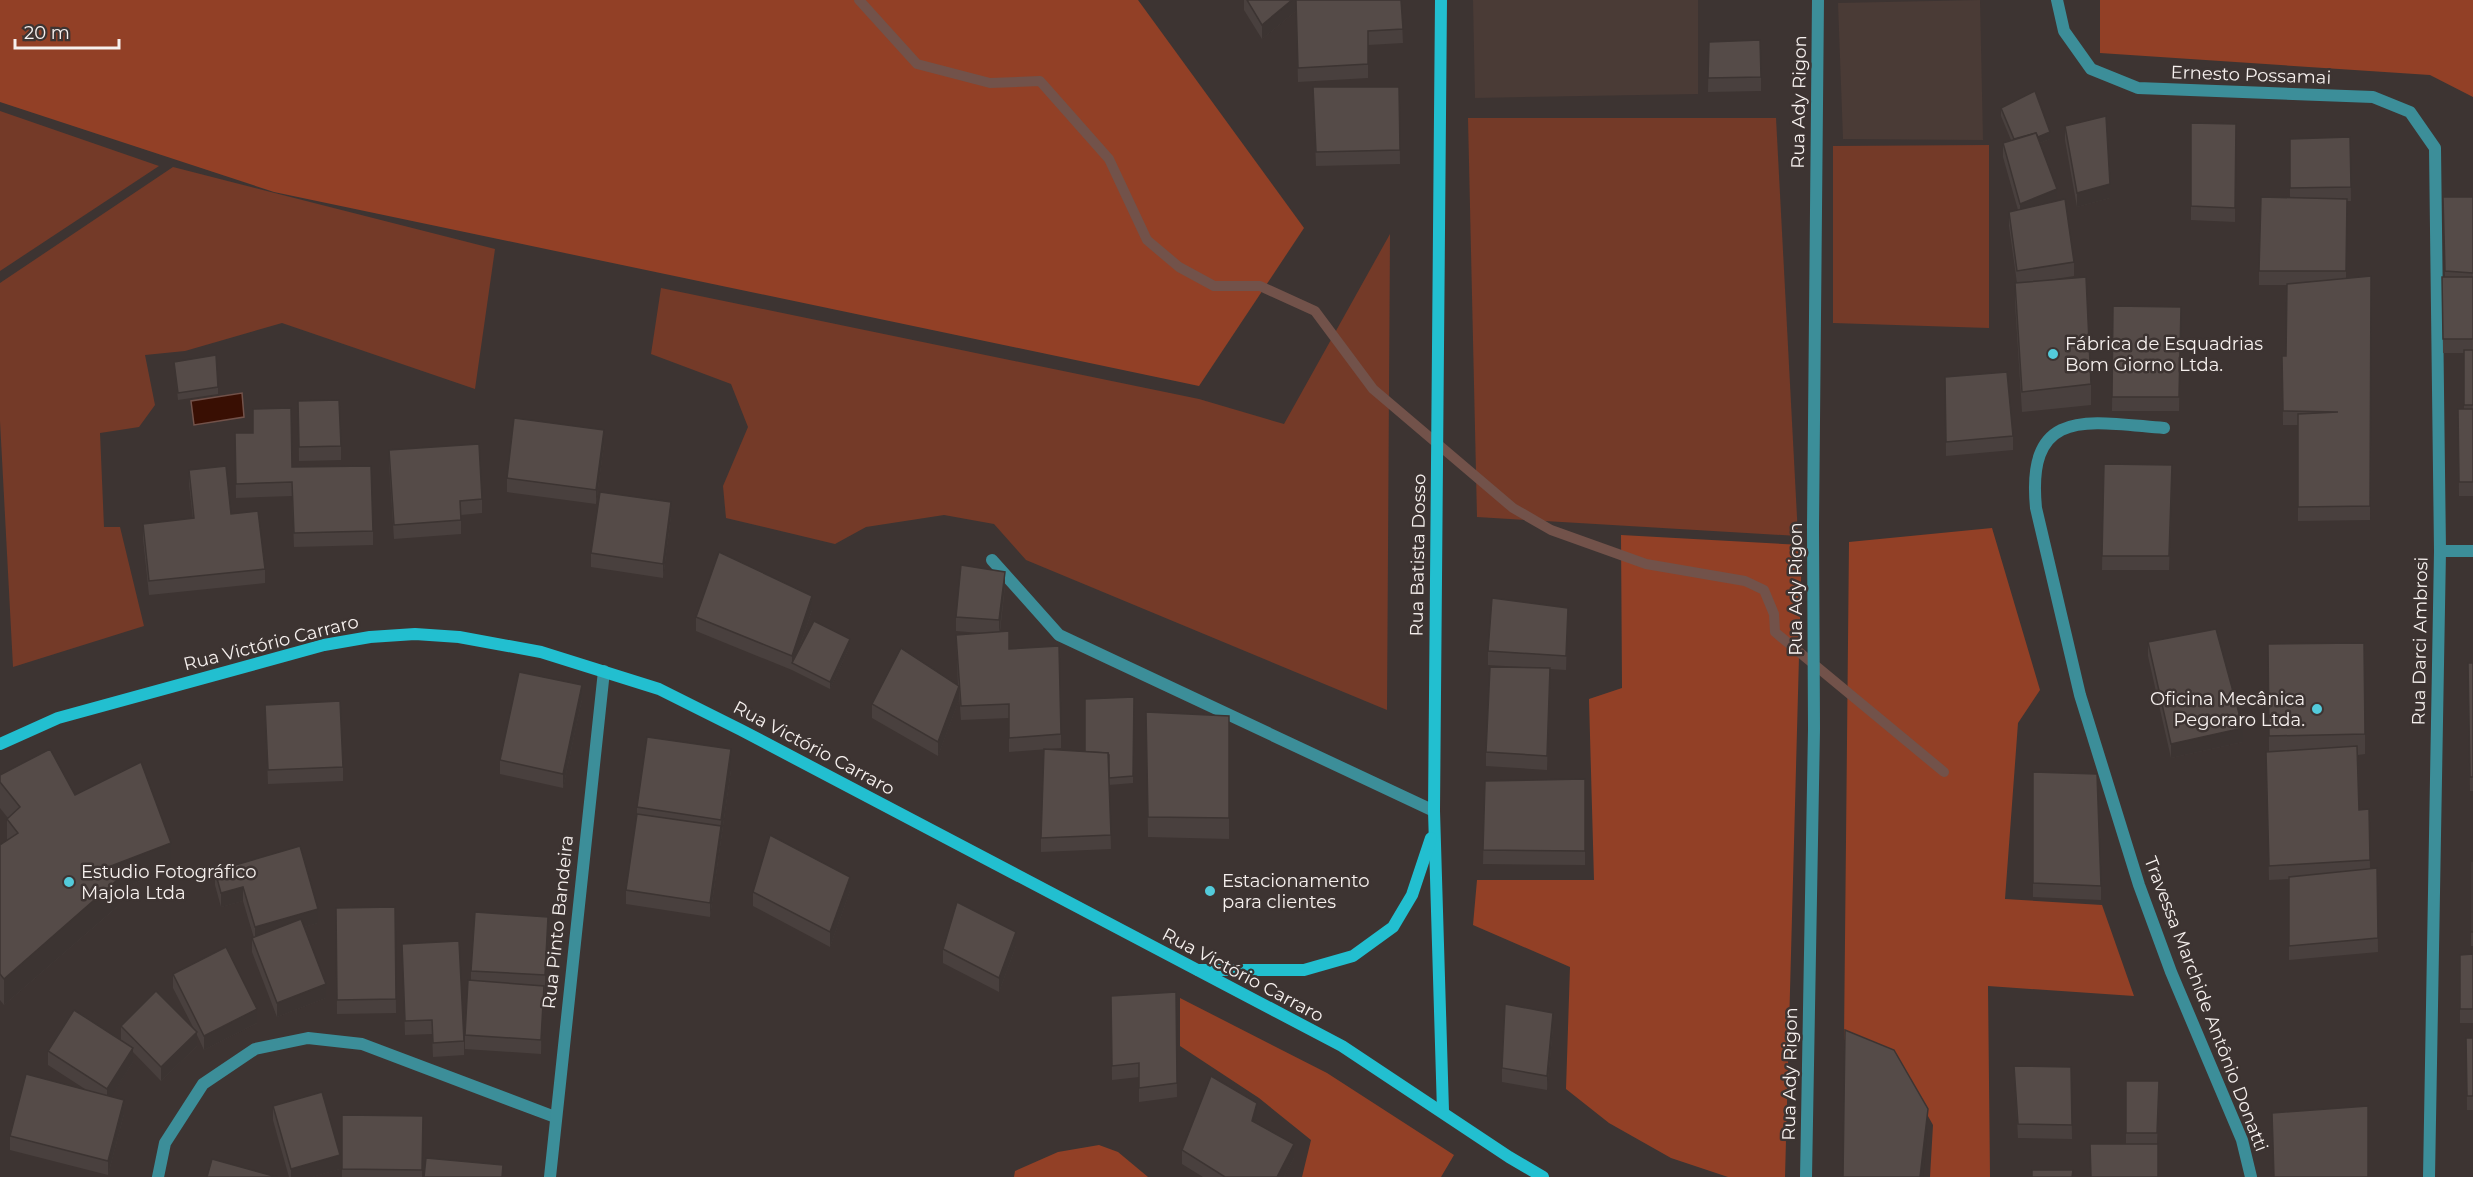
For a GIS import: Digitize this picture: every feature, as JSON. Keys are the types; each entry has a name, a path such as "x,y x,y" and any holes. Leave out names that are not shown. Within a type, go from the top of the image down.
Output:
{"main road":[{"name":"Rua Batista Dosso","path":"1441,0 1434,831 1443,1111"},
{"name":"Rua Victório Carraro","path":"0,744 58,718 324,645 370,637 415,634 459,637 541,652 659,689 741,729 1194,970 1342,1046 1509,1157 1544,1177"},
{"path":"1194,970 1304,970 1353,956 1393,927 1412,895 1434,831"}],"street":[{"name":"Rua Ady Rigon","path":"1806,1177 1814,729 1813,527 1818,0"},
{"name":"Ernesto Possamai","path":"2057,0 2064,31 2091,69 2138,88 2373,97 2410,112"},
{"name":"Rua Darci Ambrosi","path":"2410,112 2435,148 2440,551 2429,1177"},
{"name":"Travessa Marchide Antônio Donatti","path":"2164,428 2102,423 2084,424 2058,431 2037,455 2034,482 2036,508 2080,695 2139,885 2171,972 2242,1140 2252,1177"},
{"path":"2440,551 2473,552"},
{"path":"992,560 1059,635 1434,811"},
{"name":"Rua Pinto Bandeira","path":"550,1177 604,671"},
{"path":"158,1177 165,1143 203,1084 255,1050 309,1038 363,1044 555,1117"}],"shaded area":[{"path":"0,0 1138,0 1304,228 1199,386 274,192 0,102"},
{"path":"1473,0 1698,0 1698,94 1475,98"},
{"path":"1980,0 1983,140 1843,139 1838,3"},
{"path":"2100,0 2473,0 2473,97 2430,75 2100,53"},
{"path":"0,111 159,166 0,271"},
{"path":"1468,118 1776,118 1798,536 1477,517"},
{"path":"1989,145 1989,328 1833,323 1833,146"},
{"path":"173,167 495,249 475,389 282,323 185,351 145,355 155,405 139,427 100,433 104,527 120,527 144,626 13,667 0,421 0,283"},
{"path":"1390,234 1387,710 1026,560 994,524 944,515 866,527 835,544 726,518 723,486 748,427 731,384 651,354 661,288 1199,399 1284,424"},
{"path":"242,393 244,417 194,425 191,401"},
{"path":"1992,528 2040,690 2018,723 2005,899 2102,905 2134,996 1988,986 1990,1177 1930,1177 1933,1125 1914,1091 1897,1064 1844,1040 1849,542"},
{"path":"1621,535 1802,545 1785,1177 1728,1177 1671,1158 1609,1123 1566,1089 1570,967 1473,925 1477,880 1594,880 1589,699 1622,688"},
{"path":"1180,998 1327,1073 1454,1155 1441,1177 1302,1177 1311,1140 1259,1098 1180,1046"},
{"path":"1099,1145 1118,1152 1148,1177 1014,1177 1015,1171 1058,1152"}],"building":[{"path":"1247,0 1292,0 1262,25"},
{"path":"1296,0 1401,0 1403,29 1368,31 1368,64 1298,68"},
{"path":"1760,40 1761,77 1708,78 1709,42"},
{"path":"1313,87 1399,87 1400,150 1316,152"},
{"path":"2035,91 2050,132 2038,137 2036,133 2014,139 2001,108"},
{"path":"2106,116 2110,184 2077,193 2065,126"},
{"path":"2191,123 2236,124 2235,208 2191,206"},
{"path":"2036,133 2057,189 2020,204 2003,143"},
{"path":"2350,137 2351,187 2290,188 2290,139"},
{"path":"2261,197 2347,199 2346,271 2259,271"},
{"path":"2443,197 2473,197 2473,273 2445,271"},
{"path":"2065,199 2074,262 2017,271 2009,212"},
{"path":"2371,276 2370,506 2298,507 2298,414 2338,412 2283,411 2282,356 2286,356 2287,284"},
{"name":"Fábrica de Esquadrias Bom Giorno Ltda.","path":"2086,277 2091,384 2022,392 2015,283"},
{"path":"2442,277 2473,277 2473,339 2443,339"},
{"path":"2113,306 2181,307 2179,397 2112,397"},
{"path":"2464,350 2473,350 2473,405 2464,405"},
{"path":"216,355 218,387 178,393 174,362"},
{"path":"2007,372 2013,436 1946,442 1945,377"},
{"path":"339,400 341,446 299,447 298,401"},
{"path":"291,408 292,467 371,466 373,531 294,533 292,482 236,484 235,433 253,433 253,409"},
{"path":"2458,409 2473,409 2473,482 2459,482"},
{"path":"514,418 604,430 596,490 507,478"},
{"path":"479,444 482,499 460,501 461,520 394,525 389,450"},
{"path":"2104,464 2172,465 2169,556 2102,556"},
{"path":"226,466 231,514 258,511 265,569 149,581 143,524 194,518 189,470"},
{"path":"600,492 671,502 663,564 591,553"},
{"path":"719,552 812,596 792,656 696,617"},
{"path":"961,565 1005,572 999,620 956,617"},
{"path":"1492,598 1568,608 1566,656 1488,651"},
{"path":"814,621 850,639 830,682 792,663"},
{"path":"2216,629 2243,728 2171,744 2148,642"},
{"path":"1009,631 1009,649 1059,646 1061,734 1009,738 1009,704 961,706 956,635"},
{"name":"Oficina Mecânica Pegoraro Ltda.","path":"2364,643 2365,734 2269,736 2268,644"},
{"path":"901,648 959,686 938,742 872,704"},
{"path":"2468,663 2473,663 2473,777 2470,777"},
{"path":"1490,667 1550,668 1547,756 1486,752"},
{"path":"519,672 582,685 563,774 500,760"},
{"path":"1134,697 1133,776 1109,778 1108,753 1085,752 1085,699"},
{"path":"340,701 343,767 268,770 265,705"},
{"path":"1146,712 1229,716 1229,818 1148,817"},
{"path":"647,737 731,749 721,820 637,807"},
{"path":"2357,746 2359,810 2369,809 2370,860 2269,866 2266,752"},
{"name":"Estudio Fotográfico Majola Ltda","path":"50,749 75,795 141,762 171,843 111,866 117,880 4,979 0,974 0,845 18,833 7,819 20,807 0,782 0,775"},
{"path":"1044,749 1108,753 1111,835 1041,838"},
{"path":"2033,772 2097,774 2101,886 2033,883"},
{"path":"1585,779 1585,851 1483,850 1485,781"},
{"path":"637,814 721,826 710,903 626,890"},
{"path":"770,835 850,877 830,932 753,892"},
{"path":"300,846 318,909 255,927 243,887 221,893 215,871"},
{"path":"2471,861 2473,861 2473,932 2471,932"},
{"path":"2377,868 2378,938 2289,946 2289,877"},
{"path":"957,902 1016,932 999,978 943,949"},
{"path":"395,907 396,999 337,1000 336,908"},
{"path":"475,912 548,917 545,975 471,971"},
{"path":"301,919 326,984 277,1003 252,938"},
{"path":"459,941 464,1041 433,1043 432,1020 405,1021 402,944"},
{"path":"226,947 257,1009 204,1036 173,974"},
{"path":"2473,954 2473,1009 2460,1009 2460,955"},
{"path":"468,980 544,986 541,1040 465,1035"},
{"path":"156,991 197,1032 161,1067 121,1026"},
{"path":"1176,992 1177,1083 1139,1088 1139,1063 1112,1066 1111,996"},
{"path":"1505,1004 1553,1013 1547,1076 1502,1068"},
{"path":"74,1010 133,1048 107,1089 48,1051"},
{"path":"1845,1030 1894,1050 1928,1109 1920,1177 1843,1177"},
{"path":"2466,1038 2473,1038 2473,1096 2467,1096"},
{"path":"2014,1066 2071,1067 2072,1125 2018,1124"},
{"path":"26,1074 124,1100 108,1161 10,1136"},
{"path":"1211,1076 1257,1103 1252,1121 1294,1144 1277,1177 1225,1177 1182,1150"},
{"path":"2126,1081 2159,1081 2157,1133 2126,1133"},
{"path":"322,1092 340,1155 291,1169 273,1106"},
{"path":"2368,1106 2368,1177 2274,1177 2272,1113"},
{"path":"342,1115 423,1116 422,1170 342,1169"},
{"path":"2090,1144 2158,1144 2158,1177 2091,1177"},
{"path":"426,1158 503,1165 502,1177 424,1177"},
{"path":"212,1159 277,1177 207,1177"},
{"path":"2032,1170 2073,1170 2072,1177 2032,1177"}],"waterway":[{"path":"859,0 917,64 990,83 1040,81 1109,159 1147,240 1179,267 1214,286 1260,286 1315,311 1373,389 1513,508 1551,530 1646,564 1745,581 1764,590 1774,614 1775,632 1944,772"}],"place":[{"name":"Fábrica de Esquadrias Bom Giorno Ltda.","path":"2053,354"},
{"name":"Oficina Mecânica Pegoraro Ltda.","path":"2317,709"},
{"name":"Estudio Fotográfico Majola Ltda","path":"69,882"},
{"name":"Estacionamento para clientes","path":"1210,891"}]}
